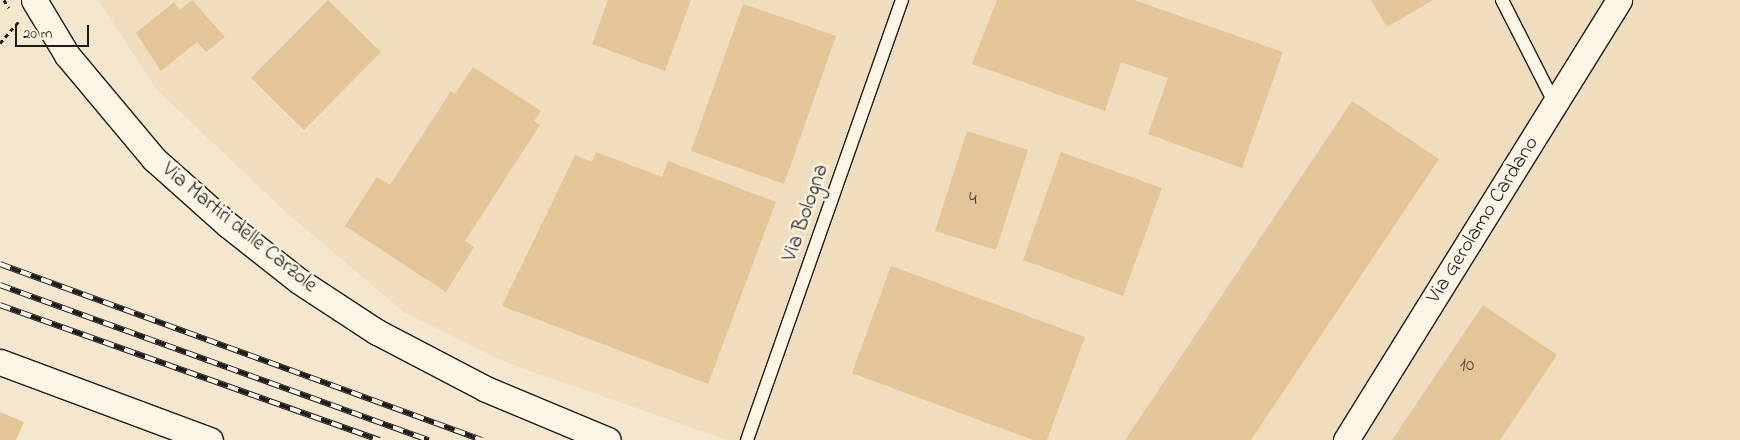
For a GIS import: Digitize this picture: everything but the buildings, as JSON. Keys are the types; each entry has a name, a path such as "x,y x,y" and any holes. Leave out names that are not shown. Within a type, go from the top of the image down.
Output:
{"street":[{"name":"Via Martiri delle Carzole","path":"34,0 67,55 154,159 228,225 299,281 377,332 486,389 608,440"},
{"name":"Via Gerolamo Cardano","path":"1346,440 1619,0"},
{"path":"0,362 210,440"}],"lane":[{"name":"Via Bologna","path":"747,440 902,0"},
{"path":"1502,0 1555,104"}],"path":[{"path":"0,43 18,22"}],"shaded area":[{"path":"98,0 1740,0 1740,440 727,440 505,362 405,313 288,214 157,90"}],"railway":[{"path":"0,264 482,440"},
{"path":"0,285 429,440"},
{"path":"0,305 380,440"}]}
